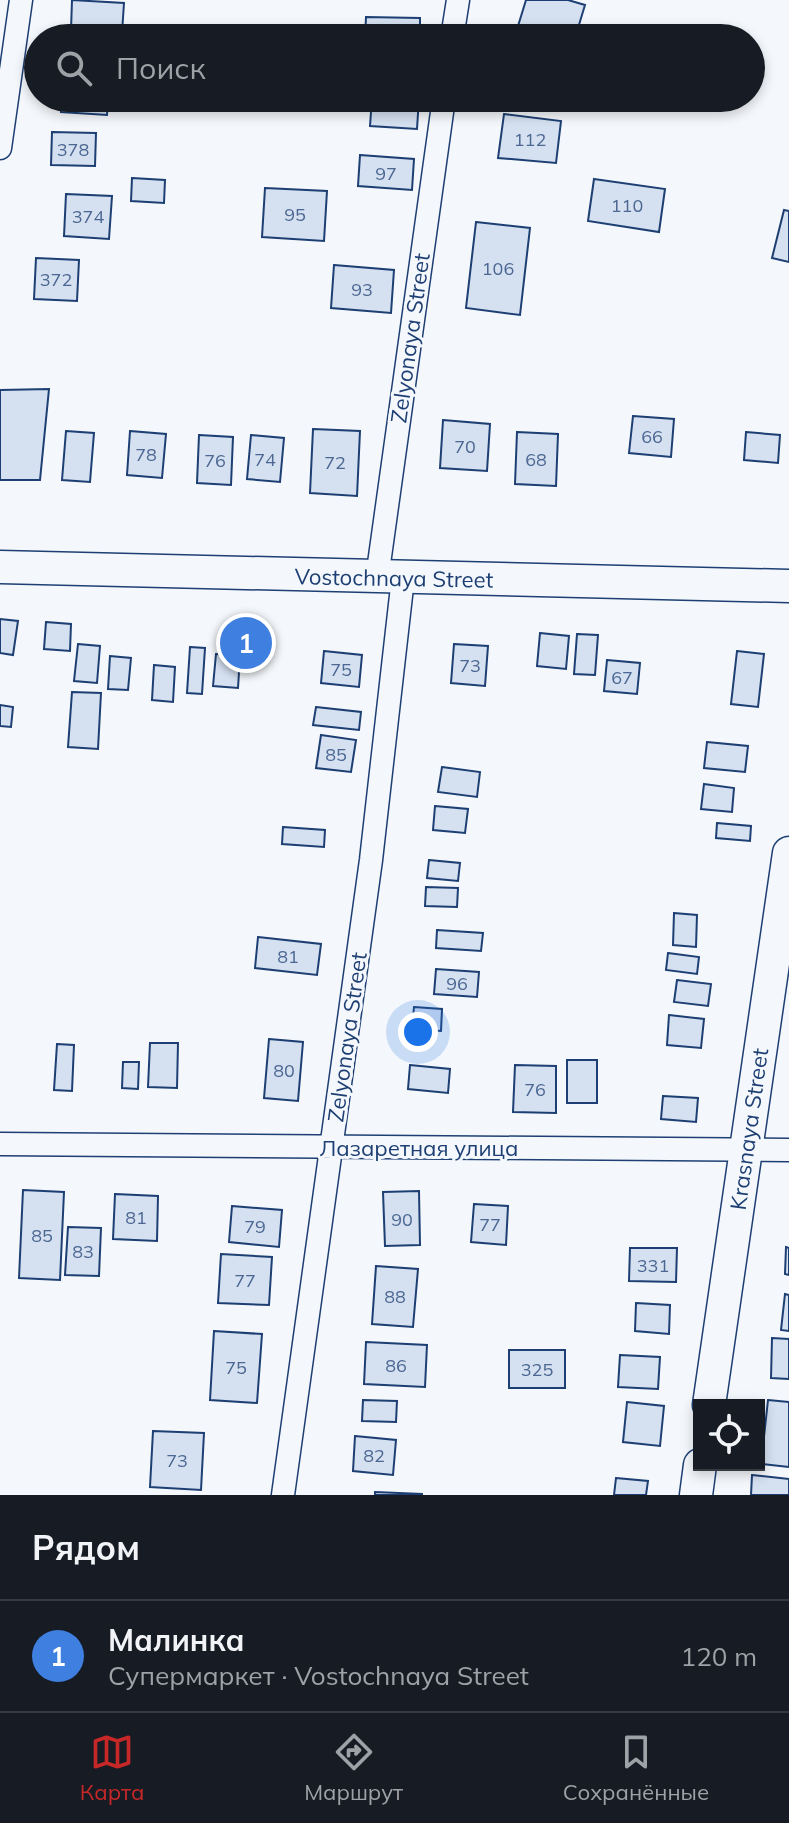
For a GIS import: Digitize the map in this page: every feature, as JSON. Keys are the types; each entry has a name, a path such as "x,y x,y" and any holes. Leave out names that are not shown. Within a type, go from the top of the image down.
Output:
{"street":[{"path":"0,148 21,0"},
{"path":"454,24 458,0"},
{"name":"Zelyonaya Street","path":"283,1495 371,860 390,578 442,112"},
{"name":"Vostochnaya Street","path":"0,567 789,586"},
{"name":"Krasnaya Street","path":"710,1399 789,853"},
{"name":"Лазаретная улица","path":"0,1144 331,1148 746,1147 789,1150"},
{"path":"696,1495 699,1471"}],"building":[{"path":"72,0 124,3 123,24 71,24"},
{"path":"526,0 568,0 585,5 579,24 519,24"},
{"path":"366,17 420,18 420,24 366,24"},
{"path":"61,112 107,112 107,115"},
{"path":"371,112 418,112 417,129 370,126"},
{"path":"504,114 561,121 556,163 498,158"},
{"path":"52,132 96,133 95,166 51,165"},
{"path":"360,155 414,159 412,190 358,186"},
{"path":"132,178 165,180 164,203 131,201"},
{"path":"594,179 665,189 659,232 588,221"},
{"path":"265,188 327,191 324,241 262,237"},
{"path":"66,194 112,196 109,239 64,236"},
{"path":"784,210 789,211 789,262 772,258"},
{"path":"476,222 530,228 520,315 466,308"},
{"path":"36,258 79,260 77,301 34,299"},
{"path":"334,265 394,270 391,313 331,308"},
{"path":"49,389 40,480 0,480 0,390"},
{"path":"633,416 674,419 671,457 629,453"},
{"path":"443,420 490,424 487,471 440,468"},
{"path":"313,429 360,431 357,496 310,493"},
{"path":"66,431 94,433 90,482 62,480"},
{"path":"130,431 166,434 162,478 127,475"},
{"path":"517,432 558,434 556,486 515,484"},
{"path":"746,432 780,435 778,463 744,460"},
{"path":"199,435 233,437 231,485 197,483"},
{"path":"251,435 284,438 280,482 247,479"},
{"path":"0,619 18,621 13,655 0,653"},
{"path":"46,622 71,624 70,651 44,649"},
{"path":"540,633 569,636 566,669 537,666"},
{"path":"577,634 598,635 595,675 574,674"},
{"path":"78,644 100,646 97,683 74,681"},
{"path":"454,644 488,646 485,686 451,683"},
{"path":"190,647 205,648 202,694 187,693"},
{"path":"324,651 362,655 359,687 321,683"},
{"path":"737,651 764,654 758,707 731,704"},
{"path":"216,654 240,656 238,688 213,686"},
{"path":"110,656 131,658 128,690 108,689"},
{"path":"607,660 640,663 637,694 604,691"},
{"path":"154,665 175,667 173,702 152,700"},
{"path":"72,692 101,693 98,749 68,747"},
{"path":"0,705 13,707 11,727 0,726"},
{"path":"316,707 361,712 359,730 313,725"},
{"path":"321,735 356,740 351,772 316,768"},
{"path":"707,742 748,746 745,772 704,768"},
{"path":"442,767 480,772 477,797 438,792"},
{"path":"704,784 734,788 732,812 701,809"},
{"path":"435,806 468,809 465,833 433,830"},
{"path":"717,823 751,826 750,841 716,838"},
{"path":"283,827 325,830 324,847 282,844"},
{"path":"429,860 460,863 458,881 427,878"},
{"path":"426,887 458,888 457,907 425,906"},
{"path":"674,913 697,915 696,947 673,945"},
{"path":"437,930 483,933 481,951 436,948"},
{"path":"258,937 321,944 317,975 255,968"},
{"path":"668,953 699,957 697,974 666,970"},
{"path":"436,969 479,972 477,997 434,994"},
{"path":"677,980 711,984 708,1006 674,1002"},
{"path":"414,1007 442,1009 441,1031 412,1029"},
{"path":"669,1015 704,1019 701,1048 667,1045"},
{"path":"269,1039 303,1042 298,1101 264,1098"},
{"path":"150,1043 178,1043 177,1088 148,1087"},
{"path":"57,1044 74,1045 72,1091 54,1090"},
{"path":"567,1060 597,1060 597,1103 567,1103"},
{"path":"123,1062 139,1062 138,1089 122,1088"},
{"path":"410,1065 450,1069 448,1093 408,1089"},
{"path":"515,1065 556,1066 556,1113 513,1112"},
{"path":"663,1096 698,1098 696,1122 661,1119"},
{"path":"23,1190 64,1192 60,1280 19,1278"},
{"path":"419,1191 420,1245 385,1246 383,1192"},
{"path":"115,1194 158,1196 157,1241 113,1239"},
{"path":"474,1204 508,1206 506,1245 471,1242"},
{"path":"232,1206 282,1210 279,1247 229,1242"},
{"path":"68,1227 101,1228 99,1276 65,1275"},
{"path":"786,1247 789,1248 789,1275 785,1274"},
{"path":"630,1248 677,1248 676,1282 629,1281"},
{"path":"221,1254 272,1257 269,1305 218,1303"},
{"path":"376,1266 418,1269 413,1327 372,1324"},
{"path":"785,1294 789,1295 789,1331 781,1330"},
{"path":"636,1303 670,1305 669,1334 635,1331"},
{"path":"214,1331 262,1334 257,1403 210,1400"},
{"path":"772,1338 789,1339 789,1379 771,1378"},
{"path":"366,1342 427,1345 425,1387 364,1384"},
{"path":"509,1350 565,1350 565,1388 509,1388"},
{"path":"620,1355 660,1357 658,1389 618,1387"},
{"path":"363,1400 397,1401 396,1422 362,1421"},
{"path":"768,1400 789,1402 789,1467 765,1464"},
{"path":"627,1402 664,1406 660,1446 623,1442"},
{"path":"153,1431 204,1433 201,1490 150,1487"},
{"path":"355,1436 396,1440 393,1475 353,1471"},
{"path":"752,1475 789,1479 789,1495 751,1495"},
{"path":"616,1478 648,1481 646,1495 614,1495"},
{"path":"375,1492 422,1494 422,1495 375,1495"}],"place":[{"name":"Малинка","path":"246,643"}]}
